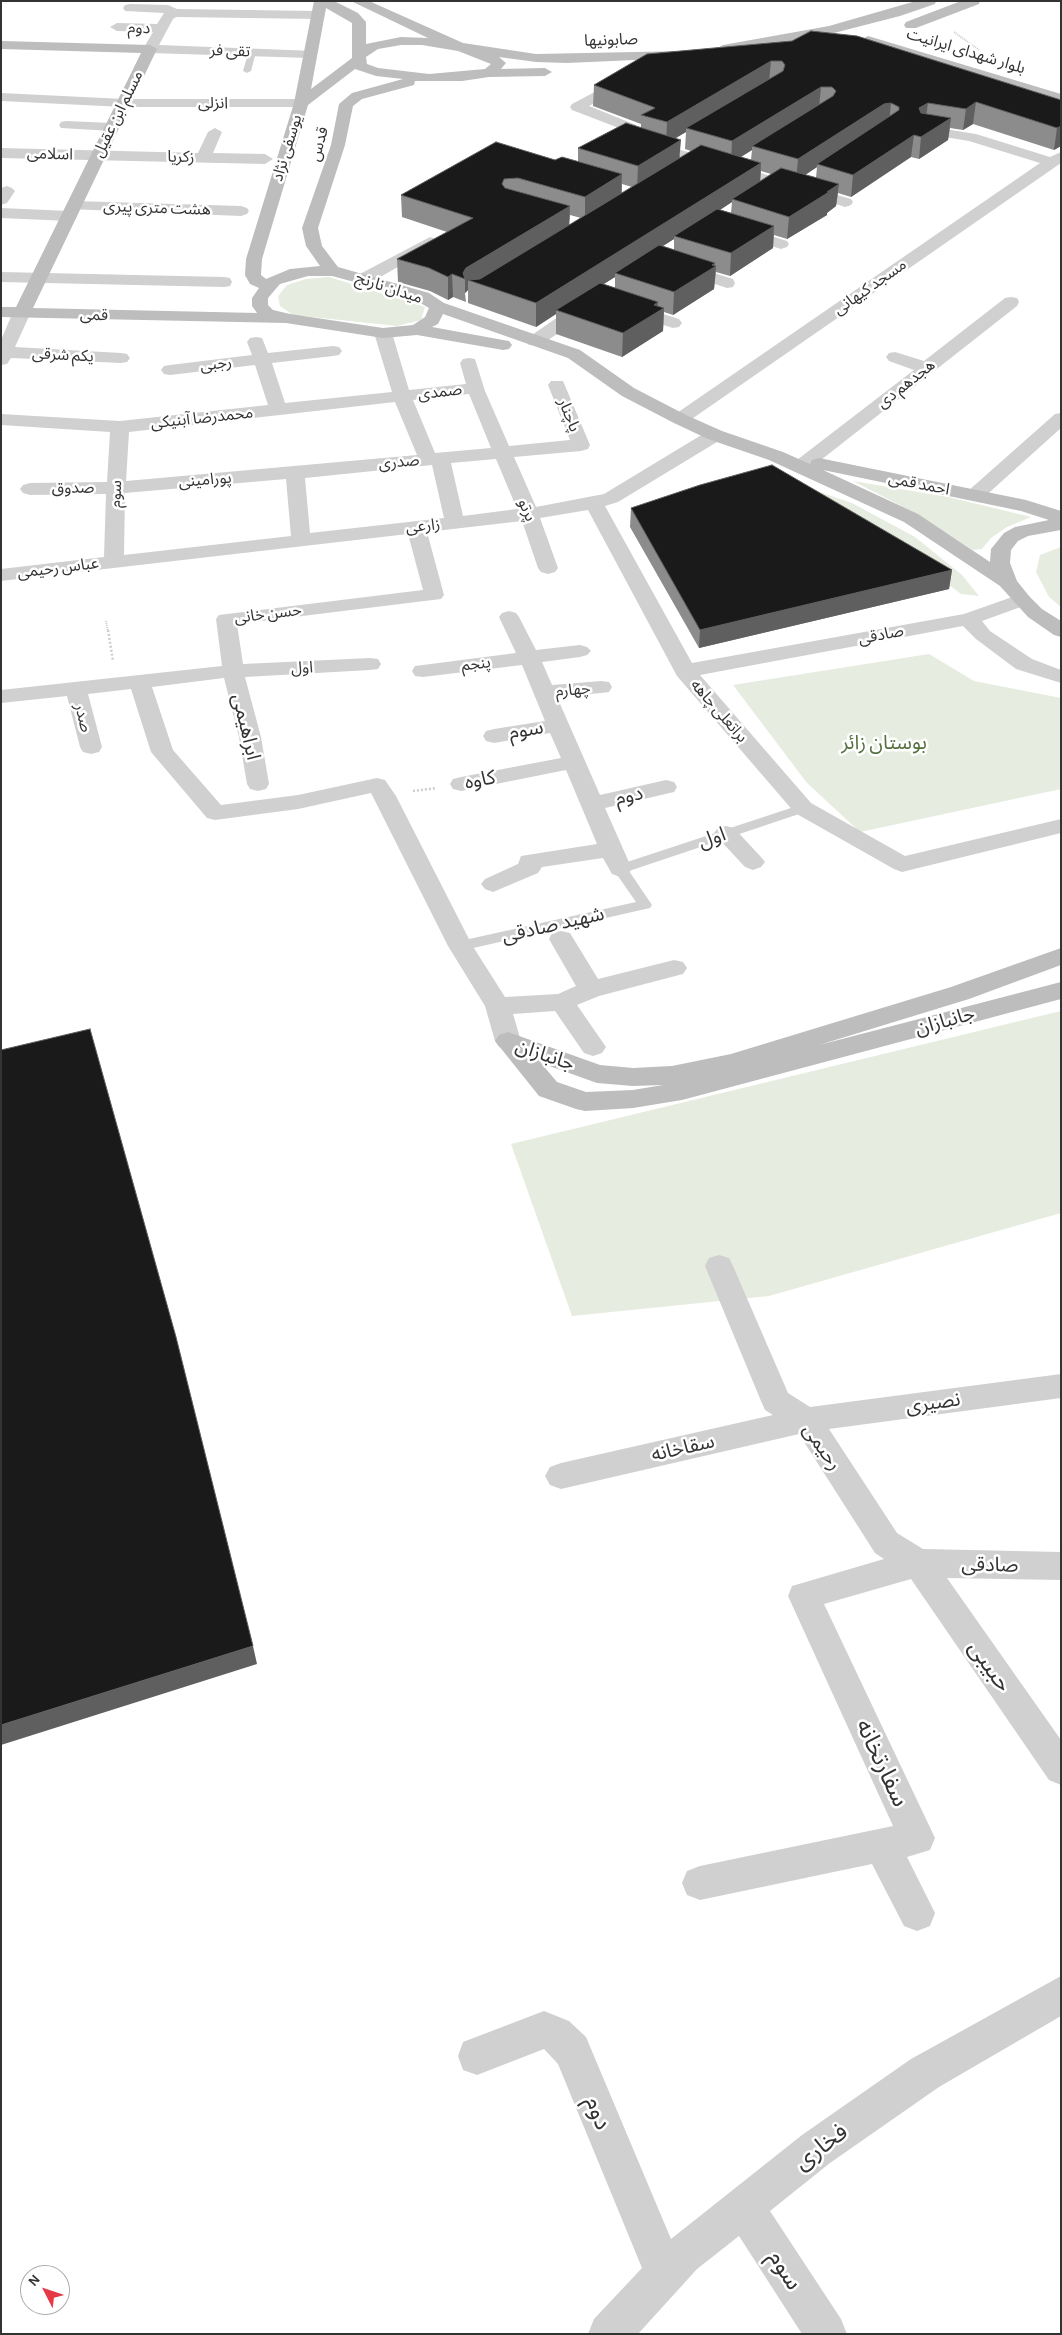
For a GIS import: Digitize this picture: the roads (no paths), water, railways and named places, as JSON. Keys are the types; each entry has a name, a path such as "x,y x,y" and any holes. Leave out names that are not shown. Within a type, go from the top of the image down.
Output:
{"street":[{"name":"صابونیها","path":"358,1 460,47 536,58 690,58 604,70 489,73 462,77 429,78"},
{"path":"930,1 830,30 713,56 852,40 891,31 974,1"},
{"path":"150,49 168,16 174,13 320,6 353,16 359,22 358,58 360,66 376,72 429,78"},
{"name":"یوسفی نژاد","path":"264,292 253,275 254,259 301,102 320,6"},
{"path":"130,8 168,9 174,13"},
{"name":"بلوار شهدای ایرانیت","path":"857,23 891,31 919,41 909,45 907,48 912,53"},
{"name":"دوم","path":"117,27 161,28"},
{"name":"بلوار شهدای ایرانیت","path":"830,30 852,40 912,53 1061,98"},
{"path":"301,102 374,45 401,40 460,47 490,57 499,63 489,73"},
{"name":"مسلم ابن عقیل","path":"1,45 150,49 22,312"},
{"name":"تقی فر","path":"150,49 252,52 275,58 310,54"},
{"name":"قدس","path":"332,271 314,246 310,228 338,146 346,104 357,96 366,93 429,78"},
{"path":"627,79 577,108 631,128 632,142 845,202"},
{"name":"انزلی","path":"1,97 44,93 124,103 207,110 301,102"},
{"path":"66,125 112,127"},
{"path":"925,130 971,137 1056,159"},
{"path":"203,158 215,132"},
{"path":"666,152 683,142"},
{"name":"اسلامی","path":"1,153 26,160 98,156"},
{"name":"زکریا","path":"98,156 264,159"},
{"name":"مسجد کیهانی","path":"680,419 1056,159"},
{"path":"680,170 696,160"},
{"path":"733,170 750,160"},
{"path":"798,189 814,178"},
{"path":"760,193 776,183"},
{"name":"هشت متری پیری","path":"1,213 241,211"},
{"path":"722,226 782,244"},
{"path":"364,280 435,239"},
{"path":"665,263 727,283"},
{"name":"میدان نارنج","path":"308,271 332,271 364,280 423,296 438,307 432,320 417,330 383,333 267,314 260,306 264,292 274,280 290,274 308,271"},
{"path":"1,277 224,282"},
{"path":"187,318 264,292"},
{"path":"534,340 598,298 673,323"},
{"name":"هجدهم دی","path":"803,464 1011,302"},
{"path":"438,307 574,354 628,392"},
{"name":"قمی","path":"1,312 290,319"},
{"path":"3,355 22,312"},
{"path":"417,330 491,342 552,361 598,385 628,392"},
{"path":"383,333 402,396 434,458 455,522"},
{"path":"259,350 278,409"},
{"name":"رجبی","path":"170,370 259,350 332,351"},
{"name":"یکم شرقی","path":"3,355 122,358"},
{"path":"895,357 926,368"},
{"name":"صمدی","path":"469,363 477,390 502,452"},
{"name":"پاچنار","path":"557,384 580,445"},
{"name":"صمدی","path":"402,396 471,388 477,390"},
{"name":"احمد قمی","path":"628,392 715,435 803,464 1026,506 1061,518"},
{"name":"محمدرضا آبنیکی","path":"1,419 120,427 402,396"},
{"path":"975,496 1061,418"},
{"name":"سوم","path":"114,561 120,427"},
{"name":"زارعی","path":"114,561 529,514 594,504 611,498 715,435"},
{"name":"صدری","path":"295,473 580,445"},
{"name":"پرتو","path":"502,452 529,514 548,568"},
{"name":"احمد قمی","path":"803,464 911,518 1008,582"},
{"path":"295,473 301,539"},
{"name":"پورامینی","path":"116,488 295,473"},
{"name":"صدوق","path":"30,489 116,488"},
{"name":"براتعلی چاهه","path":"594,504 684,671 803,808 902,864 1061,826"},
{"path":"1061,524 1022,531 1011,537 1001,549 1000,563 1008,582 1022,600 1034,613 1061,630"},
{"name":"حسن خانی","path":"233,671 226,619 434,595 416,526"},
{"name":"عباس رحیمی","path":"1,575 114,561"},
{"name":"صادقی","path":"684,671 968,619 1022,600"},
{"path":"509,617 529,657 616,859"},
{"path":"968,619 984,635 1024,664 1061,677"},
{"name":"پنجم","path":"423,671 580,651"},
{"name":"اول","path":"233,671 370,664"},
{"path":"1,697 233,671"},
{"name":"ابراهیمی","path":"233,671 250,737 258,784"},
{"path":"128,683 162,752 215,814 298,802 377,784 385,796 460,946 498,1006 508,1041"},
{"name":"چهارم","path":"544,692 601,687"},
{"name":"صدر","path":"76,688 91,747"},
{"name":"سوم","path":"494,736 558,725"},
{"name":"کاوه","path":"461,784 574,762"},
{"name":"دوم","path":"592,804 666,787"},
{"path":"726,833 753,862"},
{"name":"اول","path":"493,884 530,868 529,861 616,859"},
{"path":"561,939 591,989"},
{"name":"جانبازان","path":"508,1041 597,1074 633,1077 672,1074 732,1063 960,993 1061,956"},
{"path":"498,1006 562,1002 591,989 674,968"},
{"name":"جانبازان","path":"508,1041 548,1089 585,1102 633,1099 682,1091 1061,990"},
{"path":"562,1002 593,1047"},
{"name":"رحیمی","path":"719,1266 776,1402 806,1420 886,1543 918,1563"},
{"name":"نصیری","path":"806,1420 1061,1386"},
{"name":"سقاخانه","path":"561,1476 806,1420"},
{"name":"صادقی","path":"918,1563 1061,1566"},
{"name":"حبیبی","path":"918,1563 1061,1769"},
{"name":"سفارتخانه","path":"700,1883 917,1838 804,1596 918,1563"},
{"path":"881,1845 917,1913"},
{"name":"فخاری","path":"609,2334 683,2255 816,2149 924,2073 1061,1995"},
{"name":"دوم","path":"477,2056 544,2030 556,2034 572,2051 665,2274"},
{"name":"سوم","path":"743,2207 826,2334"}],"lane":[{"path":"247,71 252,52"},
{"name":"اول","path":"616,859 726,833 803,808"},
{"name":"شهید صادقی","path":"460,946 645,905 616,859"}],"park label":[{"name":"بوستان زائر","path":"884,743"}]}
